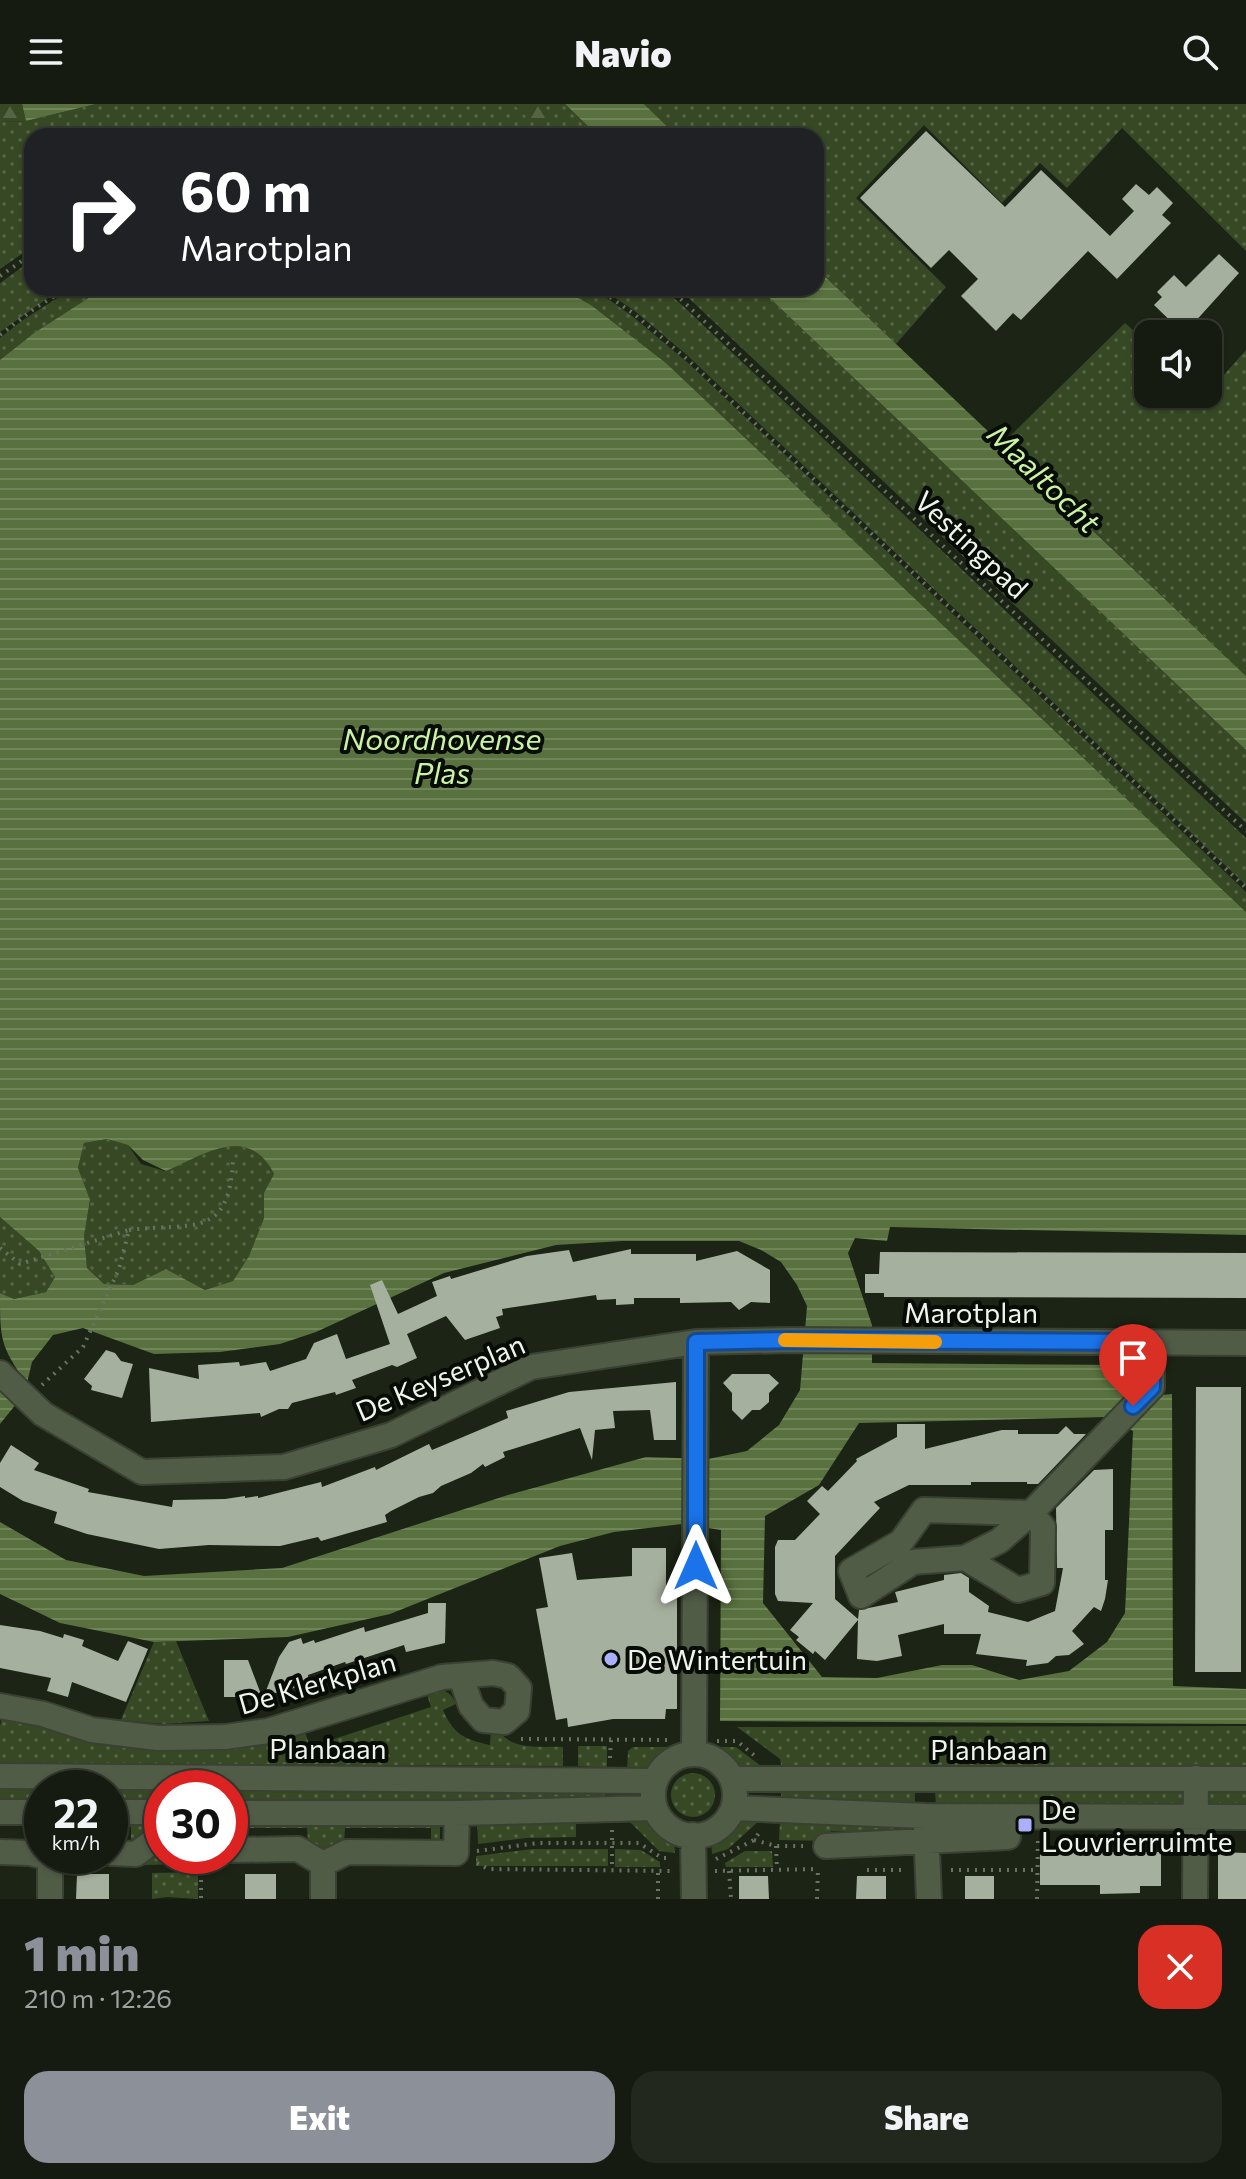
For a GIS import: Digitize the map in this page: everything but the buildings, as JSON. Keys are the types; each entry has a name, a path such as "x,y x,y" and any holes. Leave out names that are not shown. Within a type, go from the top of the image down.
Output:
{"street":[{"name":"Marotplan","path":"696,1342 880,1342 1152,1354 1246,1343"},
{"name":"De Keyserplan","path":"0,1373 43,1414 142,1472 284,1467 391,1435 531,1367 696,1342"},
{"path":"694,1747 696,1342"},
{"path":"965,1558 999,1541 1031,1513 1152,1387 1152,1354"},
{"path":"924,1510 1031,1513 1043,1527 1042,1583 1018,1590 965,1558 907,1552 924,1510"},
{"name":"De Klerkplan","path":"0,1706 43,1714 92,1730 158,1738 225,1737 268,1731 442,1677 493,1673 508,1676 519,1688 517,1711 504,1722"},
{"path":"461,1677 471,1706 483,1720 504,1722"},
{"path":"693,1855 728,1817 733,1808 734,1789 732,1779 717,1761 694,1747"},
{"path":"694,1747 660,1772 653,1790 655,1808 666,1825 683,1834 693,1855 694,1899"},
{"name":"Planbaan","path":"0,1776 655,1781"},
{"path":"1195,1899 1196,1778"},
{"name":"Planbaan","path":"732,1779 1246,1779"},
{"path":"925,1779 929,1899"},
{"path":"248,1813 457,1813 655,1808"},
{"path":"733,1808 926,1816 1246,1817"},
{"path":"0,1812 24,1812"},
{"path":"323,1864 347,1852 456,1853 457,1813"},
{"path":"826,1846 1008,1837"},
{"path":"248,1850 298,1849 323,1864"},
{"path":"0,1852 24,1853"},
{"path":"323,1864 323,1899"},
{"path":"50,1899 53,1874"}],"path":[{"path":"0,276 24,260"},
{"path":"0,335 55,296"},
{"path":"608,296 688,360 1246,888"},
{"name":"Vestingpad","path":"678,296 1246,831"},
{"path":"0,1248 20,1264 129,1230 201,1226 222,1212 232,1181 233,1160"},
{"path":"27,1399 83,1347 119,1269 129,1230"},
{"path":"504,1722 515,1739 622,1740 694,1747 737,1741 766,1764 766,1780"},
{"path":"456,1853 538,1843 639,1843 662,1858 693,1855 719,1860 754,1840 764,1825 766,1810"},
{"path":"1037,1899 1038,1837"},
{"path":"754,1840 776,1846 826,1846"},
{"path":"776,1846 777,1870"},
{"path":"456,1853 488,1869 658,1870 693,1855 729,1871 818,1869 817,1899"},
{"path":"658,1870 658,1899"},
{"path":"865,1870 1037,1870"},
{"path":"729,1871 731,1899"},
{"path":"201,1874 201,1899"}],"green space":[{"path":"0,104 22,104 26,121 0,122"},
{"path":"96,104 565,104 590,128 24,128 24,252 0,269 0,122 26,121"},
{"path":"513,104 539,104 547,112 546,126 539,128"},
{"path":"644,104 1246,104 1246,251 1122,128 1067,188 1040,163 1002,203 924,125 856,198 946,287 896,344 824,276 824,128 669,128"},
{"path":"24,266 24,296 51,296 0,332 0,283"},
{"path":"60,296 92,296 34,333 0,360 0,338"},
{"path":"575,296 604,296 687,362 1246,892 1246,912 666,363 591,305"},
{"path":"613,296 671,296 682,305 1246,838 1246,885 688,356"},
{"path":"686,296 767,296 1246,750 1246,823"},
{"path":"1125,323 1134,331 1134,408 1222,408 1222,377 1246,350 1246,676 1002,444"},
{"path":"107,1139 128,1145 141,1164 165,1171 224,1147 238,1146 251,1150 263,1159 274,1174 264,1193 264,1218 249,1256 233,1281 205,1290 166,1269 133,1285 104,1284 87,1268 84,1236 90,1201 78,1168 84,1143"},
{"path":"0,1217 39,1251 55,1277 46,1292 14,1299 0,1293"},
{"path":"176,1641 209,1721 164,1724 121,1720 154,1642"},
{"path":"436,1688 449,1693 456,1704 443,1710 461,1735 490,1745 491,1730 499,1731 519,1745 563,1747 563,1766 0,1763 3,1713 115,1744 305,1732 310,1747 431,1707 426,1692"},
{"path":"1246,1726 1246,1770 782,1770 780,1759 737,1727"},
{"path":"578,1746 607,1746 607,1768 578,1766"},
{"path":"633,1747 676,1748 647,1767 627,1772 628,1751"},
{"path":"712,1747 736,1747 761,1766 761,1772 744,1769"},
{"path":"693,1773 708,1780 715,1795 708,1810 693,1817 678,1810 671,1795 678,1780"},
{"path":"0,1783 24,1783 24,1802 0,1802"},
{"path":"128,1784 144,1784 144,1802 128,1802"},
{"path":"248,1785 605,1788 605,1801 248,1802"},
{"path":"943,1785 1175,1786 1184,1793 1184,1806 936,1805 935,1792"},
{"path":"909,1786 915,1792 915,1807 781,1802 781,1787"},
{"path":"1212,1787 1246,1787 1246,1805 1204,1805 1204,1792"},
{"path":"440,1819 440,1842 431,1842 431,1828 345,1828 344,1842 325,1849 308,1842 307,1828 248,1828 248,1820"},
{"path":"643,1819 674,1840 675,1853 659,1851 628,1820"},
{"path":"780,1819 895,1822 895,1831 831,1831 830,1841 779,1840"},
{"path":"128,1820 144,1820 144,1833 131,1842 131,1827 128,1827"},
{"path":"743,1820 760,1820 728,1849 712,1854 711,1841"},
{"path":"477,1821 576,1821 576,1837 526,1838 478,1844"},
{"path":"533,1849 608,1849 608,1866 476,1866 476,1856"},
{"path":"615,1849 641,1850 660,1862 660,1867 615,1867"},
{"path":"745,1851 772,1851 773,1867 726,1867 725,1863"},
{"path":"152,1874 198,1874 198,1899 152,1899"}],"water":[{"path":"22,104 96,104 26,121"},
{"path":"565,104 644,104 669,128 590,128"},
{"path":"824,276 1246,676 1246,750 767,296 824,296"},
{"name":"Noordhovense Plas","path":"92,296 575,296 591,305 666,363 1246,912 1246,1235 890,1227 887,1241 855,1238 848,1253 872,1325 872,1363 1124,1365 1125,1395 1152,1403 1161,1395 1172,1394 1173,1686 1246,1689 1246,1724 720,1721 721,1530 682,1524 614,1532 560,1546 390,1614 288,1637 154,1642 60,1623 0,1594 0,1522 66,1560 144,1576 282,1568 508,1495 646,1457 708,1459 747,1451 779,1425 800,1390 807,1306 781,1262 739,1241 622,1241 556,1245 444,1273 316,1332 280,1344 220,1352 154,1354 83,1328 53,1335 32,1362 27,1383 11,1360 3,1341 0,1293 14,1299 46,1292 55,1277 39,1251 0,1217 0,360 34,333","holes":["107,1139 128,1145 143,1160 166,1171 224,1147 238,1146 252,1150 263,1159 274,1174 264,1193 264,1218 249,1256 233,1281 205,1290 166,1269 133,1285 104,1284 87,1268 84,1236 90,1200 78,1168 84,1143","1106,1417 1133,1431 1125,1613 1107,1642 1069,1671 1019,1680 972,1665 942,1665 877,1678 822,1677 763,1603 765,1516 819,1485 859,1423"]},
{"path":"0,1388 17,1403 0,1424"}],"slow traffic":[{"path":"785,1340 935,1342"}],"place":[{"name":"De Wintertuin","path":"611,1659"},
{"name":"De Louvrierruimte","path":"1025,1825"}],"route":[{"path":"696,1566 696,1342 1152,1342 1152,1387 1133,1406"}],"water label":[{"name":"Maaltocht","path":"1045,477"}]}
